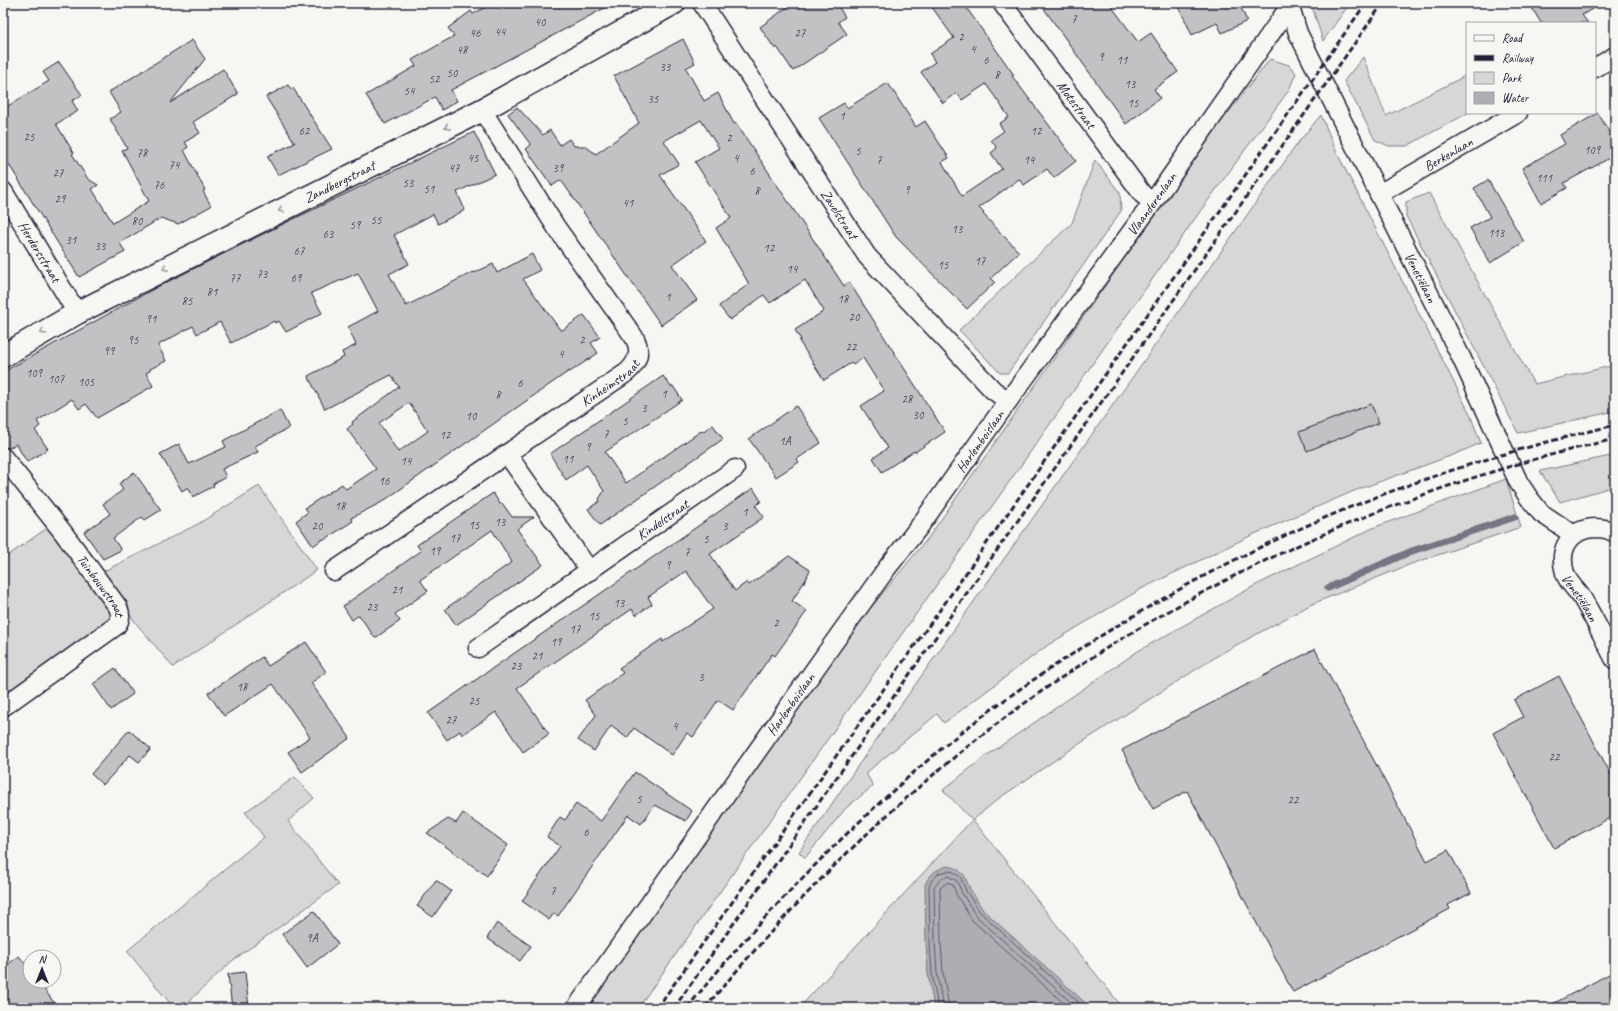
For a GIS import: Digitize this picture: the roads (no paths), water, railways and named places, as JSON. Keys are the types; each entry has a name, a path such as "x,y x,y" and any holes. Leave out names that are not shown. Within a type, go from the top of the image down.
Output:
{"street":[{"name":"Zandbergstraat","path":"3,356 77,313 482,110 674,3"},
{"name":"Zavelstraat","path":"702,3 867,256 993,390 1008,401"},
{"name":"Motestraat","path":"1002,3 1143,195 1153,202"},
{"name":"Vlaanderenlaan","path":"1008,401 1153,202 1290,4"},
{"name":"Venetiëlaan","path":"1290,4 1298,33 1461,357 1519,483 1541,513 1574,535 1568,542 1562,556 1565,575 1583,599 1615,660"},
{"path":"1596,67 1615,56"},
{"name":"Kinheimstraat","path":"334,571 626,373 635,365 637,361 639,351 634,337 556,227 482,110"},
{"name":"Berkenlaan","path":"1379,194 1516,114"},
{"name":"Herdersstraat","path":"3,191 77,313"},
{"name":"Harlemboislaan","path":"576,1008 826,652 924,521 1008,401"},
{"path":"507,454 590,571"},
{"name":"Tuinbouwstraat","path":"3,457 66,537 118,607 120,616 116,626 3,707"},
{"name":"Kindelstraat","path":"478,648 735,469"},
{"path":"1574,535 1584,530 1596,528 1605,529 1615,533"}],"water":[{"path":"948,866 956,868 964,875 970,889 983,910 1091,1008 934,1008 928,974 925,885 934,872"}],"waterway":[{"path":"1328,588 1412,551 1515,517"}],"railway":[{"path":"657,1008 947,600 1366,3"},
{"path":"674,1008 1383,3"},
{"path":"687,1008 744,940 804,876 900,784 1002,701 1102,635 1217,569 1246,554 1343,510 1458,468 1536,445 1615,425"},
{"path":"705,1008 781,921 834,866 890,812 995,725 1075,668 1159,617 1246,570 1335,529 1427,494 1520,464 1615,439"}]}
